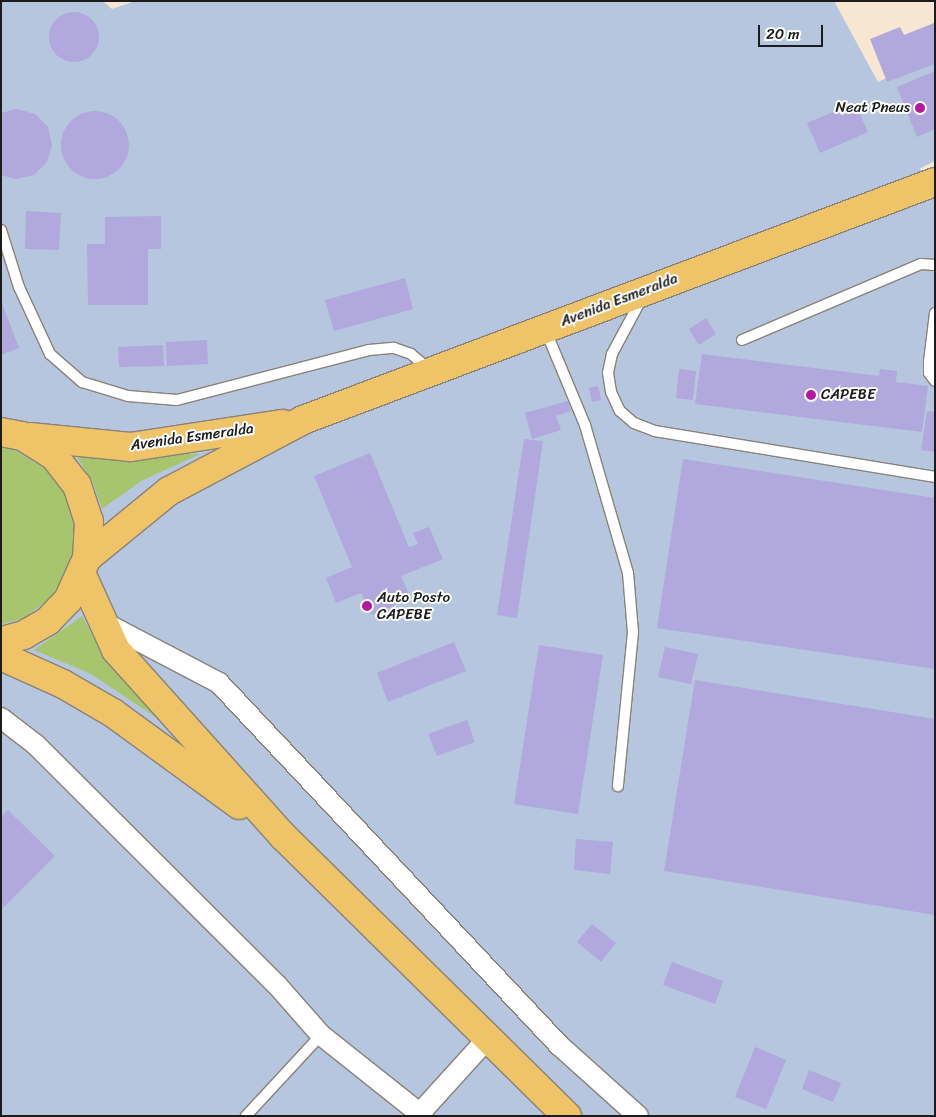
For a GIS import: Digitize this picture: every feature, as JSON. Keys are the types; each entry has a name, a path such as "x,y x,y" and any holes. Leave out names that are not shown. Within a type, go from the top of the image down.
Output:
{"main road":[{"name":"Avenida Esmeralda","path":"85,567 168,491 303,420 935,182"},
{"name":"Avenida Esmeralda","path":"11,434 130,447 303,420"},
{"path":"11,434 54,456 77,485 88,521 85,567 101,621 116,650 283,836 567,1116"},
{"path":"1,641 24,635 48,621 68,600 85,567"},
{"path":"1,656 33,668 113,713 283,836"}],"street":[{"path":"101,621 219,683 559,1045 638,1116"},
{"path":"1,718 36,745 271,978 321,1035 421,1114 488,1038"}],"lane":[{"path":"1,230 19,287 50,354 82,382 128,396 177,400 369,350 394,348 411,354 432,371"},
{"path":"742,340 921,264 935,265"},
{"path":"646,290 612,354 608,373 611,392 620,411 634,423 656,432 935,477"},
{"path":"935,313 928,362 929,373 935,381"},
{"path":"545,328 585,425 628,573 633,632 618,786"},
{"path":"246,1116 321,1035"}],"shaded area":[{"path":"1,1 103,1 112,9 135,1 834,1 878,82 935,56 935,161 919,169 935,174 935,1116 1,1116"}],"green space":[{"path":"1,448 13,449 44,468 66,496 75,531 70,567 51,597 23,619 1,624"},
{"path":"75,454 200,454 141,481 102,509 93,482"},
{"path":"82,616 106,661 160,720 91,674 34,650"}],"building":[{"path":"69,12 79,12 92,19 99,32 99,42 92,55 79,62 69,62 60,58 53,51 49,42 49,32 53,23 60,16"},
{"path":"934,23 935,64 887,82 870,39 900,27 904,35"},
{"name":"Neat Pneus","path":"935,71 935,129 917,137 897,87"},
{"path":"855,103 868,132 820,153 807,123"},
{"path":"17,109 35,114 48,127 52,145 47,162 34,175 16,179 1,175 1,113"},
{"path":"88,111 102,111 114,116 124,126 129,138 129,152 124,164 114,174 102,179 88,179 76,174 66,164 61,152 61,138 66,126 76,116"},
{"path":"26,211 61,213 59,250 25,249"},
{"path":"161,216 161,249 148,249 148,305 88,305 87,244 105,244 105,217"},
{"path":"405,278 413,309 334,331 325,300"},
{"path":"1,301 19,348 1,355"},
{"path":"706,318 716,334 699,345 689,329"},
{"path":"207,340 208,364 167,366 166,342"},
{"path":"163,345 164,366 119,367 118,347"},
{"name":"CAPEBE","path":"702,354 879,376 880,369 897,371 896,382 928,386 922,432 695,404"},
{"path":"679,369 696,371 693,400 676,398"},
{"path":"598,386 601,400 592,402 589,388"},
{"path":"568,401 571,411 556,416 561,430 532,439 525,413"},
{"path":"927,411 935,412 935,452 921,450"},
{"path":"524,439 543,441 517,618 497,615"},
{"path":"370,453 409,547 418,544 413,533 429,527 443,559 401,576 411,599 371,615 361,593 336,603 326,578 352,567 314,476"},
{"path":"683,459 935,498 935,669 657,628"},
{"path":"454,642 466,671 388,702 377,673"},
{"path":"539,645 603,655 578,814 514,804"},
{"path":"665,647 698,654 691,684 658,677"},
{"path":"695,680 935,719 935,915 664,871"},
{"path":"467,720 475,742 437,756 428,734"},
{"path":"8,810 55,856 1,910 1,817"},
{"path":"576,839 613,842 610,874 574,870"},
{"path":"592,924 616,943 601,962 577,942"},
{"path":"672,962 723,981 715,1004 663,985"},
{"path":"755,1047 786,1060 766,1109 735,1097"},
{"path":"809,1070 841,1083 833,1102 802,1089"}],"place":[{"name":"Neat Pneus","path":"920,108"},
{"name":"CAPEBE","path":"811,395"},
{"name":"Auto Posto CAPEBE","path":"367,606"}]}
